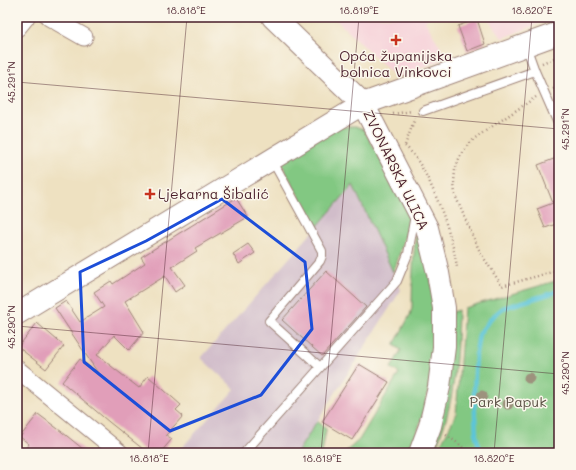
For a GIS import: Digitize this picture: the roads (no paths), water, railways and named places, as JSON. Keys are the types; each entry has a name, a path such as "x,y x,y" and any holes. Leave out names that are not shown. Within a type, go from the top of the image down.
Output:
{"main road":[{"name":"ZVONARSKA ULICA","path":"273,17 363,104 427,228 438,273 444,308 444,348 439,387 430,426 420,453"},
{"path":"363,104 559,33"}],"street":[{"path":"17,28 26,17"},
{"path":"49,17 84,37"},
{"path":"17,314 363,104"},
{"path":"17,369 120,453"}],"lane":[{"path":"526,45 535,71 559,126"},
{"path":"420,111 535,71"},
{"path":"272,159 322,251 322,256 320,261 269,321 320,367"},
{"path":"244,453 397,281 408,254 417,207"}],"waterway":[{"path":"481,453 476,436 474,393 476,353 479,334 491,318 503,308 559,291"}],"place":[{"name":"Opća županijska bolnica Vinkovci","path":"396,40"},
{"name":"Ljekarna Šibalić","path":"150,194"}],"park label":[{"name":"Park Papuk","path":"508,402"}]}
